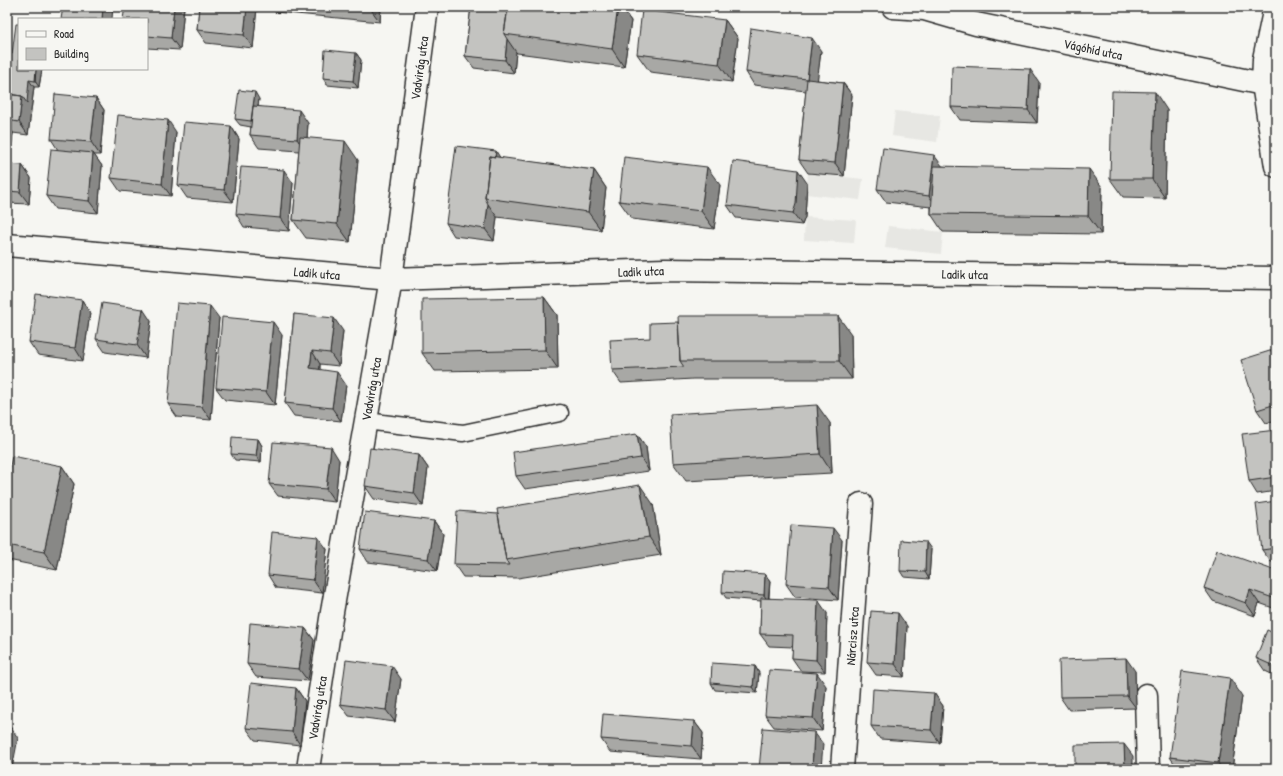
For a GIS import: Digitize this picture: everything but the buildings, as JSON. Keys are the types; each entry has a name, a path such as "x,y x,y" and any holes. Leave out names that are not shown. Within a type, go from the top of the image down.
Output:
{"street":[{"name":"Vadvirág utca","path":"308,769 332,612 391,280 427,7"},
{"name":"Vágóhíd utca","path":"893,7 927,8 976,24 1263,84"},
{"path":"1269,8 1263,84 1276,166"},
{"name":"Ladik utca","path":"7,245 391,280 665,270 1276,278"},
{"name":"Nárcisz utca","path":"842,769 861,504"},
{"path":"1146,695 1148,769"}],"lane":[{"path":"366,421 463,433 560,413"}],"shaded area":[{"path":"895,111 940,116 937,142 892,136"},
{"path":"808,173 863,179 860,200 806,194"},
{"path":"805,217 856,220 854,243 804,240"},
{"path":"888,226 943,232 941,254 885,248"}]}
